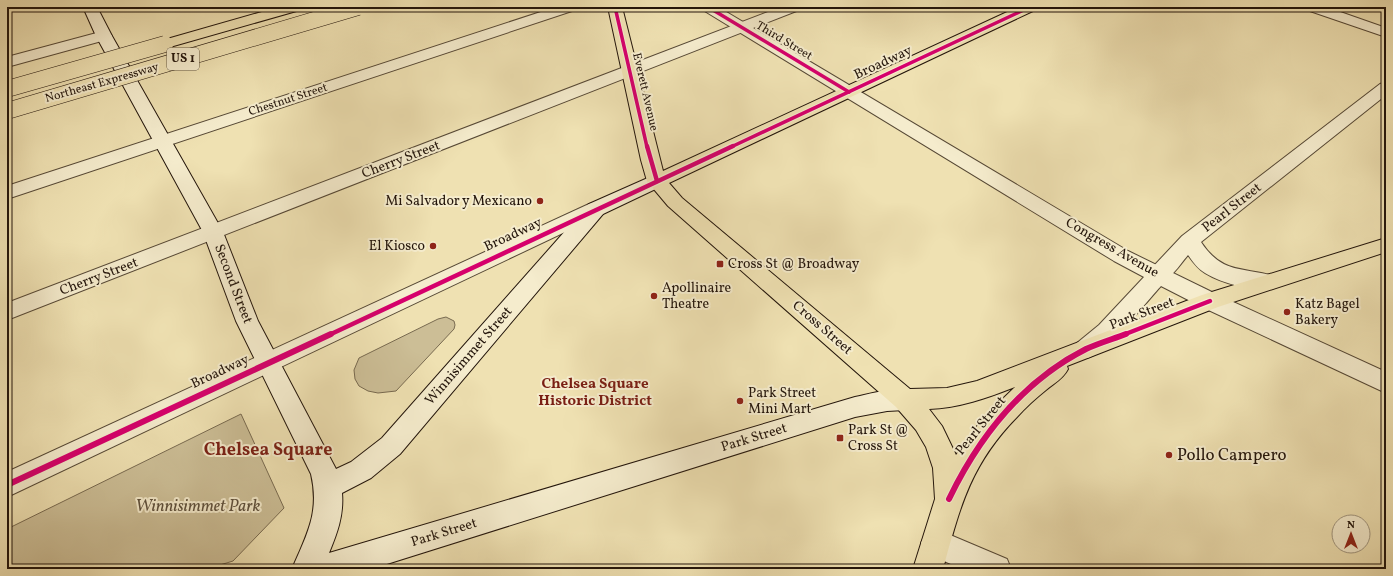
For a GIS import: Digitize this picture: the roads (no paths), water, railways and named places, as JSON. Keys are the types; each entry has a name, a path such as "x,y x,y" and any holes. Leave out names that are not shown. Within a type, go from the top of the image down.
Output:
{"main road":[{"path":"7,89 295,7"},
{"name":"Northeast Expressway","path":"7,110 358,7"},
{"name":"Everett Avenue","path":"615,7 650,160 657,181"},
{"name":"Broadway","path":"657,181 1030,7"},
{"name":"Cross Street","path":"657,181 675,202 905,400 928,426 945,458 948,473 949,499"},
{"name":"Park Street","path":"905,400 947,398 975,392 1210,301 1386,245"},
{"name":"Pearl Street","path":"932,556 949,499 970,456 1004,413 1043,378 1083,350"}],"street":[{"name":"Second Street","path":"90,7 104,36 213,232 247,321 324,473 329,486 330,500 328,515 322,535 307,569"},
{"name":"Chestnut Street","path":"7,193 570,7"},
{"name":"Third Street","path":"708,7 849,92"},
{"name":"Cherry Street","path":"7,312 794,7"},
{"path":"1312,7 1386,33"},
{"path":"7,62 104,36"},
{"name":"Pearl Street","path":"1083,350 1107,332 1189,241 1386,87"},
{"name":"Congress Avenue","path":"849,92 1121,256 1210,301 1386,383"},
{"name":"Broadway","path":"7,485 657,181"},
{"name":"Winnisimmet Street","path":"329,486 361,470 391,446 596,209"},
{"path":"1189,241 1200,258 1208,266 1218,272 1232,277 1266,282"},
{"name":"Park Street","path":"325,569 855,407 887,401 905,400"},
{"path":"932,556 996,569"}],"place":[{"name":"Mi Salvador y Mexicano","path":"540,201"},
{"name":"El Kiosco","path":"433,246"},
{"name":"Cross St @ Broadway","path":"720,264"},
{"name":"Apollinaire Theatre","path":"654,296"},
{"name":"Katz Bagel Bakery","path":"1287,312"},
{"name":"Park Street Mini Mart","path":"740,401"},
{"name":"Park St @ Cross St","path":"840,438"},
{"name":"Pollo Campero","path":"1169,455"}],"district":[{"name":"Chelsea Square Historic District","path":"595,392"},
{"name":"Chelsea Square","path":"268,450"}],"park label":[{"name":"Winnisimmet Park","path":"198,506"}]}
